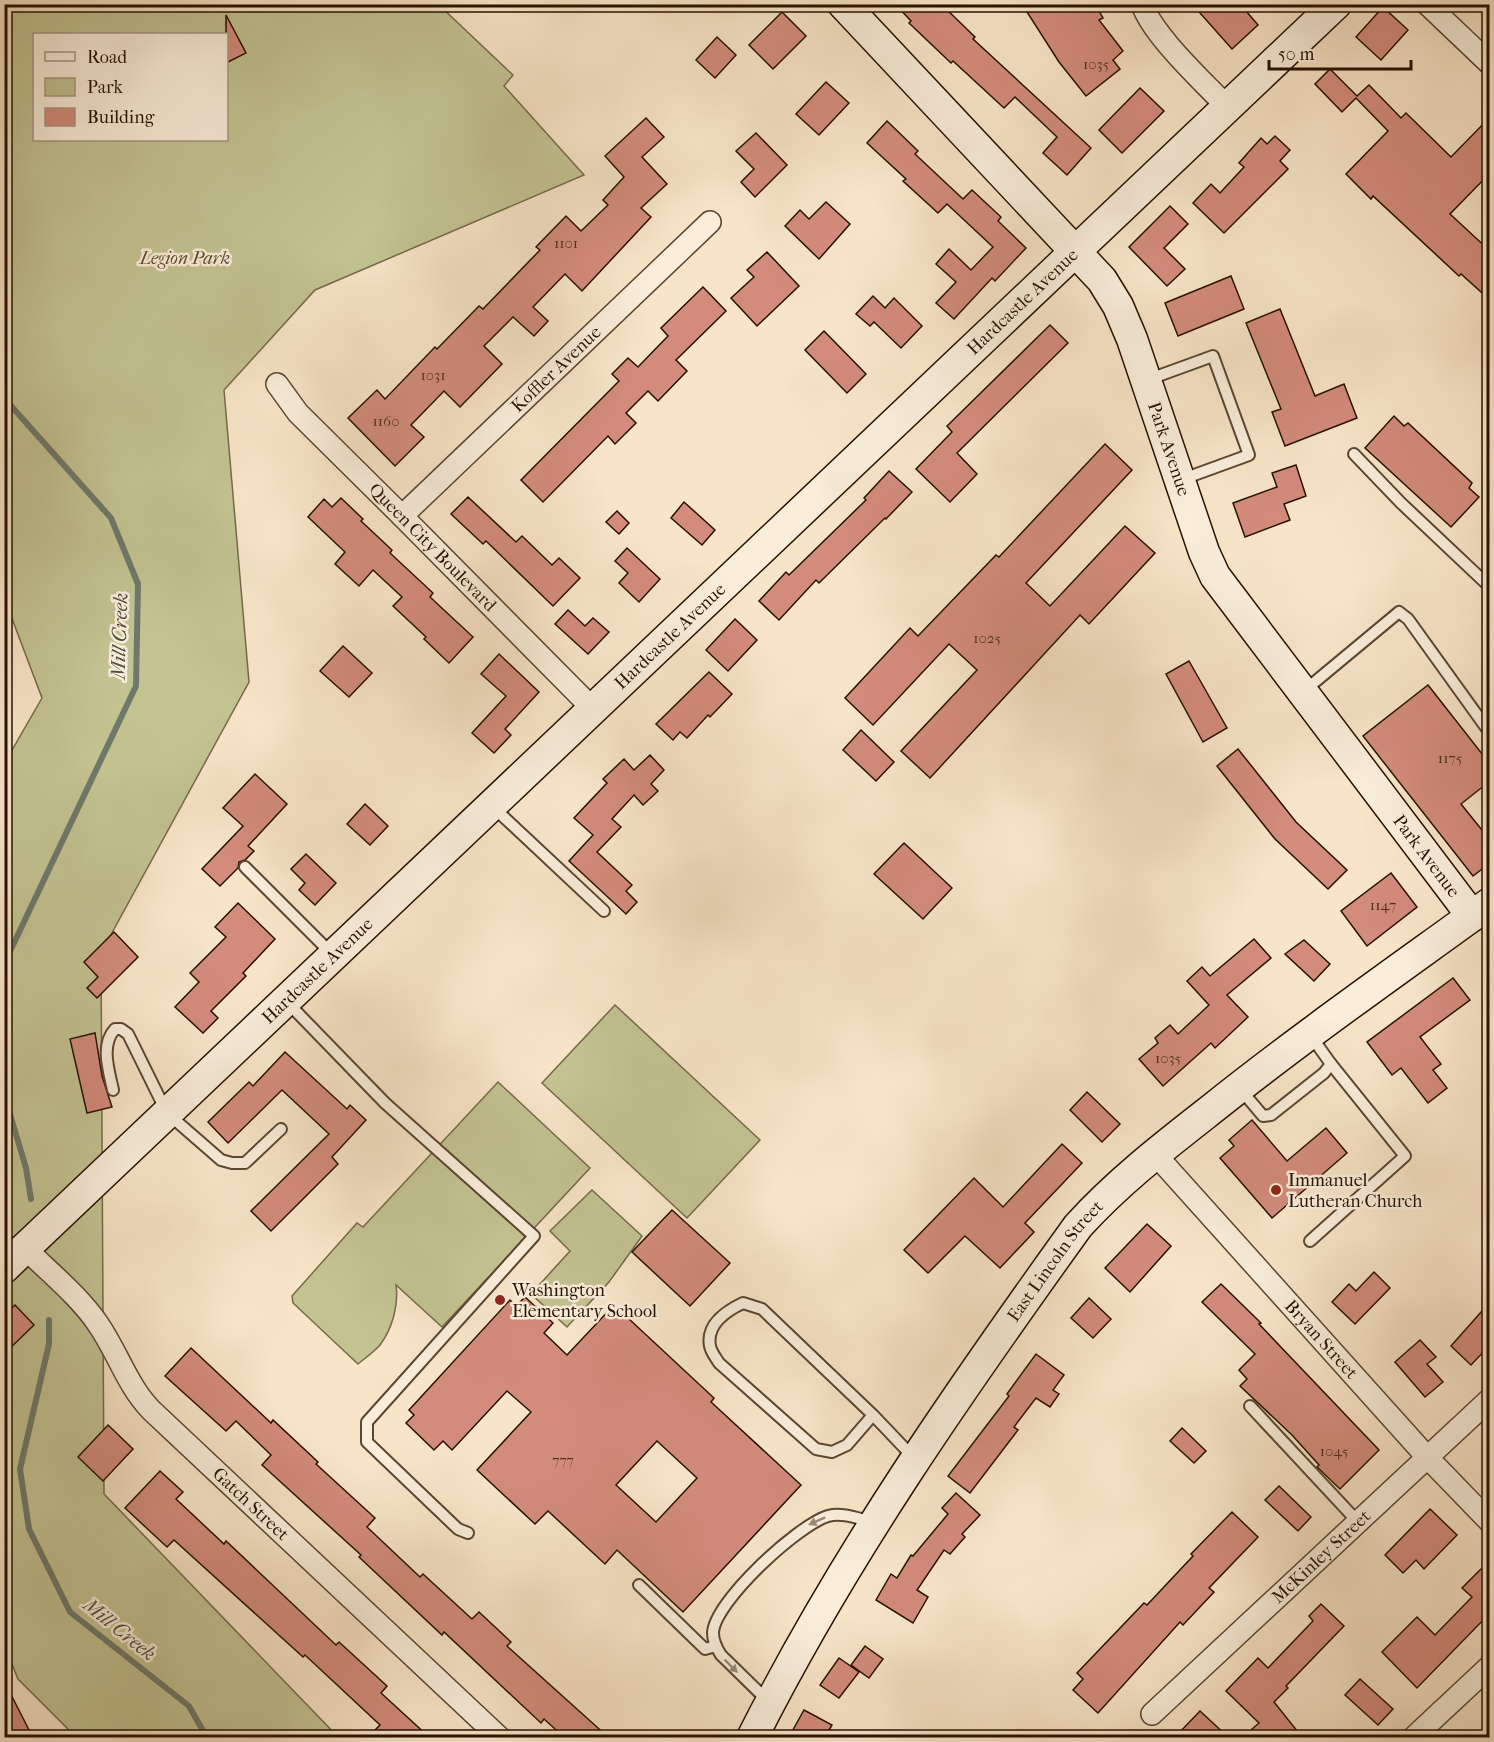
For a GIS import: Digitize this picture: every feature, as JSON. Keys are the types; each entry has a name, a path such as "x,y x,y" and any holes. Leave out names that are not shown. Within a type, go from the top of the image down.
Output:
{"street":[{"name":"Park Avenue","path":"843,4 1102,280 1118,306 1132,339 1204,552 1215,576 1302,693 1481,910"},
{"path":"1142,4 1151,23 1161,36 1228,108"},
{"name":"Hardcastle Avenue","path":"15,1258 1336,4"},
{"path":"1427,4 1490,64"},
{"name":"Koffler Avenue","path":"402,516 710,222"},
{"name":"Queen City Boulevard","path":"277,384 298,414 593,710"},
{"name":"East Lincoln Street","path":"752,1737 847,1565 874,1522 1078,1226 1104,1198 1238,1087 1309,1033 1481,910"},
{"name":"Bryan Street","path":"1155,1154 1427,1457 1490,1522"},
{"name":"Gatch Street","path":"15,1258 88,1310 138,1396 151,1410 500,1737"},
{"name":"McKinley Street","path":"1152,1714 1490,1399"},
{"path":"1413,1737 1490,1666"}],"lane":[{"path":"1146,381 1213,356 1249,455 1180,481"},
{"path":"1354,454 1401,503 1490,587"},
{"path":"1302,693 1399,612 1408,619 1490,733"},
{"path":"492,806 604,911"},
{"path":"245,867 334,956"},
{"path":"285,1001 385,1103 534,1236 367,1422 367,1442 458,1529 468,1533"},
{"path":"113,1090 107,1043 115,1029 122,1029 128,1034 167,1113 221,1160 244,1163 281,1130"},
{"path":"1309,1033 1405,1156 1310,1241"},
{"path":"1238,1087 1263,1116 1271,1115 1324,1073 1331,1064"},
{"path":"873,1415 847,1445 832,1452 816,1449 719,1363 710,1348 710,1331 726,1311 743,1303 762,1309 873,1415 916,1460"},
{"path":"1250,1406 1358,1522"},
{"path":"770,1703 721,1655 713,1633 717,1619 726,1604 775,1551 808,1525 828,1516 841,1514 874,1522"},
{"path":"639,1585 705,1649 716,1646"}],"green space":[{"name":"Legion Park","path":"5,5 439,5 513,75 504,86 584,175 315,290 224,390 249,682 101,953 104,1494 338,1737 76,1737 18,1679 5,1647 4,764 42,698 5,600"},
{"path":"615,1005 760,1140 687,1218 542,1083"},
{"path":"498,1082 590,1168 442,1327 396,1285 394,1316 388,1332 378,1348 358,1364 293,1303 292,1296 357,1223 363,1227"},
{"path":"592,1190 642,1236 609,1282 567,1327 531,1294 570,1251 550,1231"}],"building":[{"path":"895,4 941,4 975,37 973,39 1091,148 1067,175 1043,153 1057,137 1015,97 1004,108 953,61 951,63 909,23 911,21"},
{"path":"1038,4 1095,4 1103,18 1099,20 1123,51 1113,60 1120,69 1086,96 1059,62 1027,12"},
{"path":"1192,4 1240,4 1258,25 1232,49"},
{"path":"1383,7 1408,30 1381,60 1356,37"},
{"path":"782,12 806,36 773,69 749,45"},
{"path":"226,15 246,53 228,62 228,33 226,33"},
{"path":"717,37 736,55 715,78 696,60"},
{"path":"1330,69 1357,96 1369,85 1401,118 1406,113 1451,157 1490,117 1490,173 1450,214 1490,251 1490,300 1461,274 1459,276 1373,196 1371,199 1346,174 1388,131 1356,98 1342,112 1315,84"},
{"path":"826,82 849,103 819,135 796,114"},
{"path":"1140,88 1164,111 1122,153 1099,130"},
{"path":"646,118 664,137 642,157 667,184 641,208 651,217 582,291 565,274 533,307 548,321 534,336 513,317 484,346 502,364 460,407 444,391 411,425 424,437 395,466 348,418 377,390 385,399 479,306 483,309 540,250 536,247 566,216 581,231 608,205 603,200 624,177 605,156"},
{"path":"887,121 918,151 915,154 963,199 972,190 1001,217 998,221 1026,248 995,281 992,278 954,319 936,303 956,282 936,264 949,249 971,270 993,247 947,204 938,213 867,143"},
{"path":"756,133 787,165 755,197 741,182 754,169 736,151"},
{"path":"1275,136 1290,150 1280,161 1288,169 1224,233 1193,203 1211,184 1220,193 1244,167 1239,163 1261,138 1267,144"},
{"path":"826,202 850,224 819,259 785,226 800,210 809,219"},
{"path":"1170,206 1188,224 1164,248 1185,269 1167,286 1129,247"},
{"path":"767,252 799,286 757,326 731,298 754,277 747,270"},
{"path":"1231,276 1244,309 1178,336 1165,303"},
{"path":"703,287 726,311 676,360 687,371 658,401 648,391 626,413 636,423 615,444 608,436 543,502 521,480 619,381 612,374 628,358 638,367 668,336 661,328"},
{"path":"873,296 885,308 894,298 922,326 901,348 874,322 870,326 856,314"},
{"path":"1280,309 1315,396 1344,384 1357,418 1285,446 1272,412 1281,409 1246,323"},
{"path":"1050,325 1068,343 957,453 977,474 950,502 916,469 952,432 947,426"},
{"path":"824,331 866,374 847,393 805,350"},
{"path":"1394,416 1404,426 1408,423 1472,483 1469,488 1479,497 1451,527 1365,448"},
{"path":"1105,444 1132,470 1026,583 1050,606 1125,526 1155,553 1089,624 1080,615 930,778 901,751 977,670 949,644 873,725 845,698 910,628 918,636 996,555 999,557"},
{"path":"1296,465 1306,496 1284,504 1290,520 1245,537 1233,503 1277,487 1272,473"},
{"path":"889,471 912,492 819,583 816,580 779,620 759,601 786,572 789,575 866,500 864,498"},
{"path":"468,497 516,542 522,536 552,565 559,558 580,578 553,606 486,541 483,544 451,514"},
{"path":"341,498 363,519 361,521 392,550 390,553 433,593 430,597 473,637 449,663 424,639 426,637 393,606 402,597 373,570 359,586 335,564 345,552 308,517 324,499 332,507"},
{"path":"684,502 715,530 702,545 671,518"},
{"path":"617,511 629,523 619,534 606,522"},
{"path":"627,548 660,579 639,602 619,583 628,573 615,561"},
{"path":"568,610 585,626 593,618 609,632 588,654 555,624"},
{"path":"735,619 757,640 728,671 706,650"},
{"path":"343,646 372,673 349,697 320,671"},
{"path":"499,654 539,692 505,729 511,735 494,753 472,733 506,696 481,674"},
{"path":"1189,661 1227,728 1203,742 1166,674"},
{"path":"709,672 732,694 687,738 680,732 673,740 656,724"},
{"path":"1428,685 1490,764 1490,781 1461,804 1490,840 1490,863 1473,876 1363,736"},
{"path":"861,730 894,762 876,781 843,750"},
{"path":"1238,749 1296,822 1347,870 1328,889 1275,839 1217,766"},
{"path":"650,755 664,770 651,784 658,791 643,805 634,795 612,819 621,827 597,852 632,885 626,891 637,902 626,914 569,861 593,835 574,818 607,783 603,779 624,759 634,770"},
{"path":"255,774 287,804 248,846 254,851 245,860 239,862 238,868 220,886 202,869 243,826 223,808"},
{"path":"365,804 388,826 370,845 347,824"},
{"path":"904,843 952,888 923,919 874,874"},
{"path":"306,854 336,883 315,905 299,890 305,883 291,869"},
{"path":"1391,873 1417,907 1367,946 1341,911"},
{"path":"238,903 275,939 243,973 246,976 211,1011 218,1018 203,1033 175,1007 199,982 190,973 226,937 215,927"},
{"path":"114,932 138,957 97,998 87,988 98,977 84,962"},
{"path":"1254,939 1271,958 1227,995 1248,1017 1215,1048 1211,1043 1163,1086 1139,1059 1158,1043 1155,1038 1170,1025 1178,1034 1209,1005 1187,981 1202,967 1210,976"},
{"path":"1304,940 1330,964 1314,981 1285,954"},
{"path":"1453,978 1470,1000 1420,1037 1441,1064 1433,1070 1447,1088 1428,1103 1401,1068 1392,1075 1367,1042"},
{"path":"95,1033 102,1076 112,1107 87,1113 70,1039"},
{"path":"285,1052 347,1109 350,1105 366,1120 332,1157 338,1164 271,1231 251,1211 329,1134 282,1090 228,1143 208,1122 249,1082 253,1086"},
{"path":"1087,1092 1120,1124 1102,1142 1070,1110"},
{"name":"Immanuel Lutheran Church","path":"1252,1120 1287,1161 1326,1128 1347,1153 1272,1218 1220,1158 1234,1146 1229,1140"},
{"path":"1062,1144 1082,1163 1025,1223 1034,1232 1000,1268 965,1236 928,1273 904,1250 974,1178 1003,1207"},
{"path":"672,1210 730,1263 690,1306 632,1252"},
{"path":"1147,1224 1171,1246 1130,1292 1105,1268"},
{"path":"1374,1272 1390,1288 1355,1324 1332,1302 1349,1284 1356,1291"},
{"path":"1221,1284 1261,1323 1259,1324 1379,1450 1340,1489 1317,1467 1319,1465 1292,1435 1240,1386 1247,1379 1239,1370 1255,1354 1202,1302"},
{"name":"Washington Elementary School","path":"525,1297 553,1323 544,1333 567,1355 614,1305 714,1398 711,1402 801,1485 683,1612 617,1550 605,1564 548,1511 535,1524 477,1470 531,1412 507,1391 452,1450 443,1441 434,1450 406,1423 414,1415 409,1410 510,1300 516,1306","holes":["657,1441 697,1478 656,1522 616,1485"]},
{"path":"1089,1298 1111,1319 1093,1338 1071,1318"},
{"path":"1490,1302 1490,1345 1471,1365 1451,1346"},
{"path":"15,1305 34,1325 4,1354 4,1315"},
{"path":"1420,1340 1436,1357 1427,1364 1443,1382 1425,1397 1395,1362"},
{"path":"191,1348 271,1423 273,1420 318,1462 316,1464 375,1518 367,1527 420,1577 423,1574 472,1619 479,1612 511,1642 507,1646 608,1737 564,1737 544,1719 541,1723 444,1632 442,1635 359,1557 361,1555 262,1465 271,1455 236,1421 226,1431 165,1376"},
{"path":"1036,1354 1064,1375 1053,1390 1059,1394 1050,1407 1036,1398 1014,1427 1018,1430 970,1493 948,1476 1009,1396 1007,1394"},
{"path":"108,1425 133,1449 103,1481 78,1457"},
{"path":"1182,1428 1206,1451 1194,1463 1170,1441"},
{"path":"160,1471 183,1492 176,1499 224,1544 226,1541 336,1645 339,1642 387,1686 381,1693 429,1737 383,1737 375,1730 380,1725 305,1655 303,1657 174,1540 167,1547 125,1508"},
{"path":"1279,1486 1311,1517 1298,1531 1265,1500"},
{"path":"956,1493 980,1515 962,1534 965,1537 950,1554 944,1550 917,1590 928,1597 913,1623 876,1600 891,1574 897,1578 911,1555 913,1556 948,1514 942,1508"},
{"path":"1430,1509 1457,1535 1424,1569 1416,1560 1403,1573 1385,1555"},
{"path":"1232,1512 1258,1537 1209,1588 1214,1592 1183,1625 1180,1622 1098,1713 1073,1690 1083,1679 1077,1673 1144,1603 1147,1605 1193,1556 1191,1554"},
{"path":"1482,1568 1490,1575 1490,1613 1417,1688 1382,1652 1417,1617 1435,1635 1472,1597 1462,1588"},
{"path":"1321,1604 1344,1626 1286,1686 1288,1688 1274,1702 1302,1737 1258,1737 1252,1729 1259,1723 1226,1691 1258,1658 1268,1668 1313,1621 1309,1616"},
{"path":"865,1646 883,1659 869,1678 851,1665"},
{"path":"839,1658 859,1672 839,1698 820,1685"},
{"path":"1360,1679 1393,1709 1378,1725 1345,1695"},
{"path":"4,1681 29,1730 13,1737 4,1737"},
{"path":"804,1710 832,1725 825,1737 789,1737"},
{"path":"1200,1711 1228,1737 1175,1737"}],"waterway":[{"name":"Mill Creek","path":"4,398 111,518 138,584 136,686 4,964"},
{"name":"Mill Creek","path":"4,1094 26,1168 31,1199"},
{"name":"Mill Creek","path":"49,1320 49,1344 20,1469 29,1529 70,1612 189,1706 207,1738"}],"place":[{"name":"Immanuel Lutheran Church","path":"1276,1190"},
{"name":"Washington Elementary School","path":"500,1300"}]}
